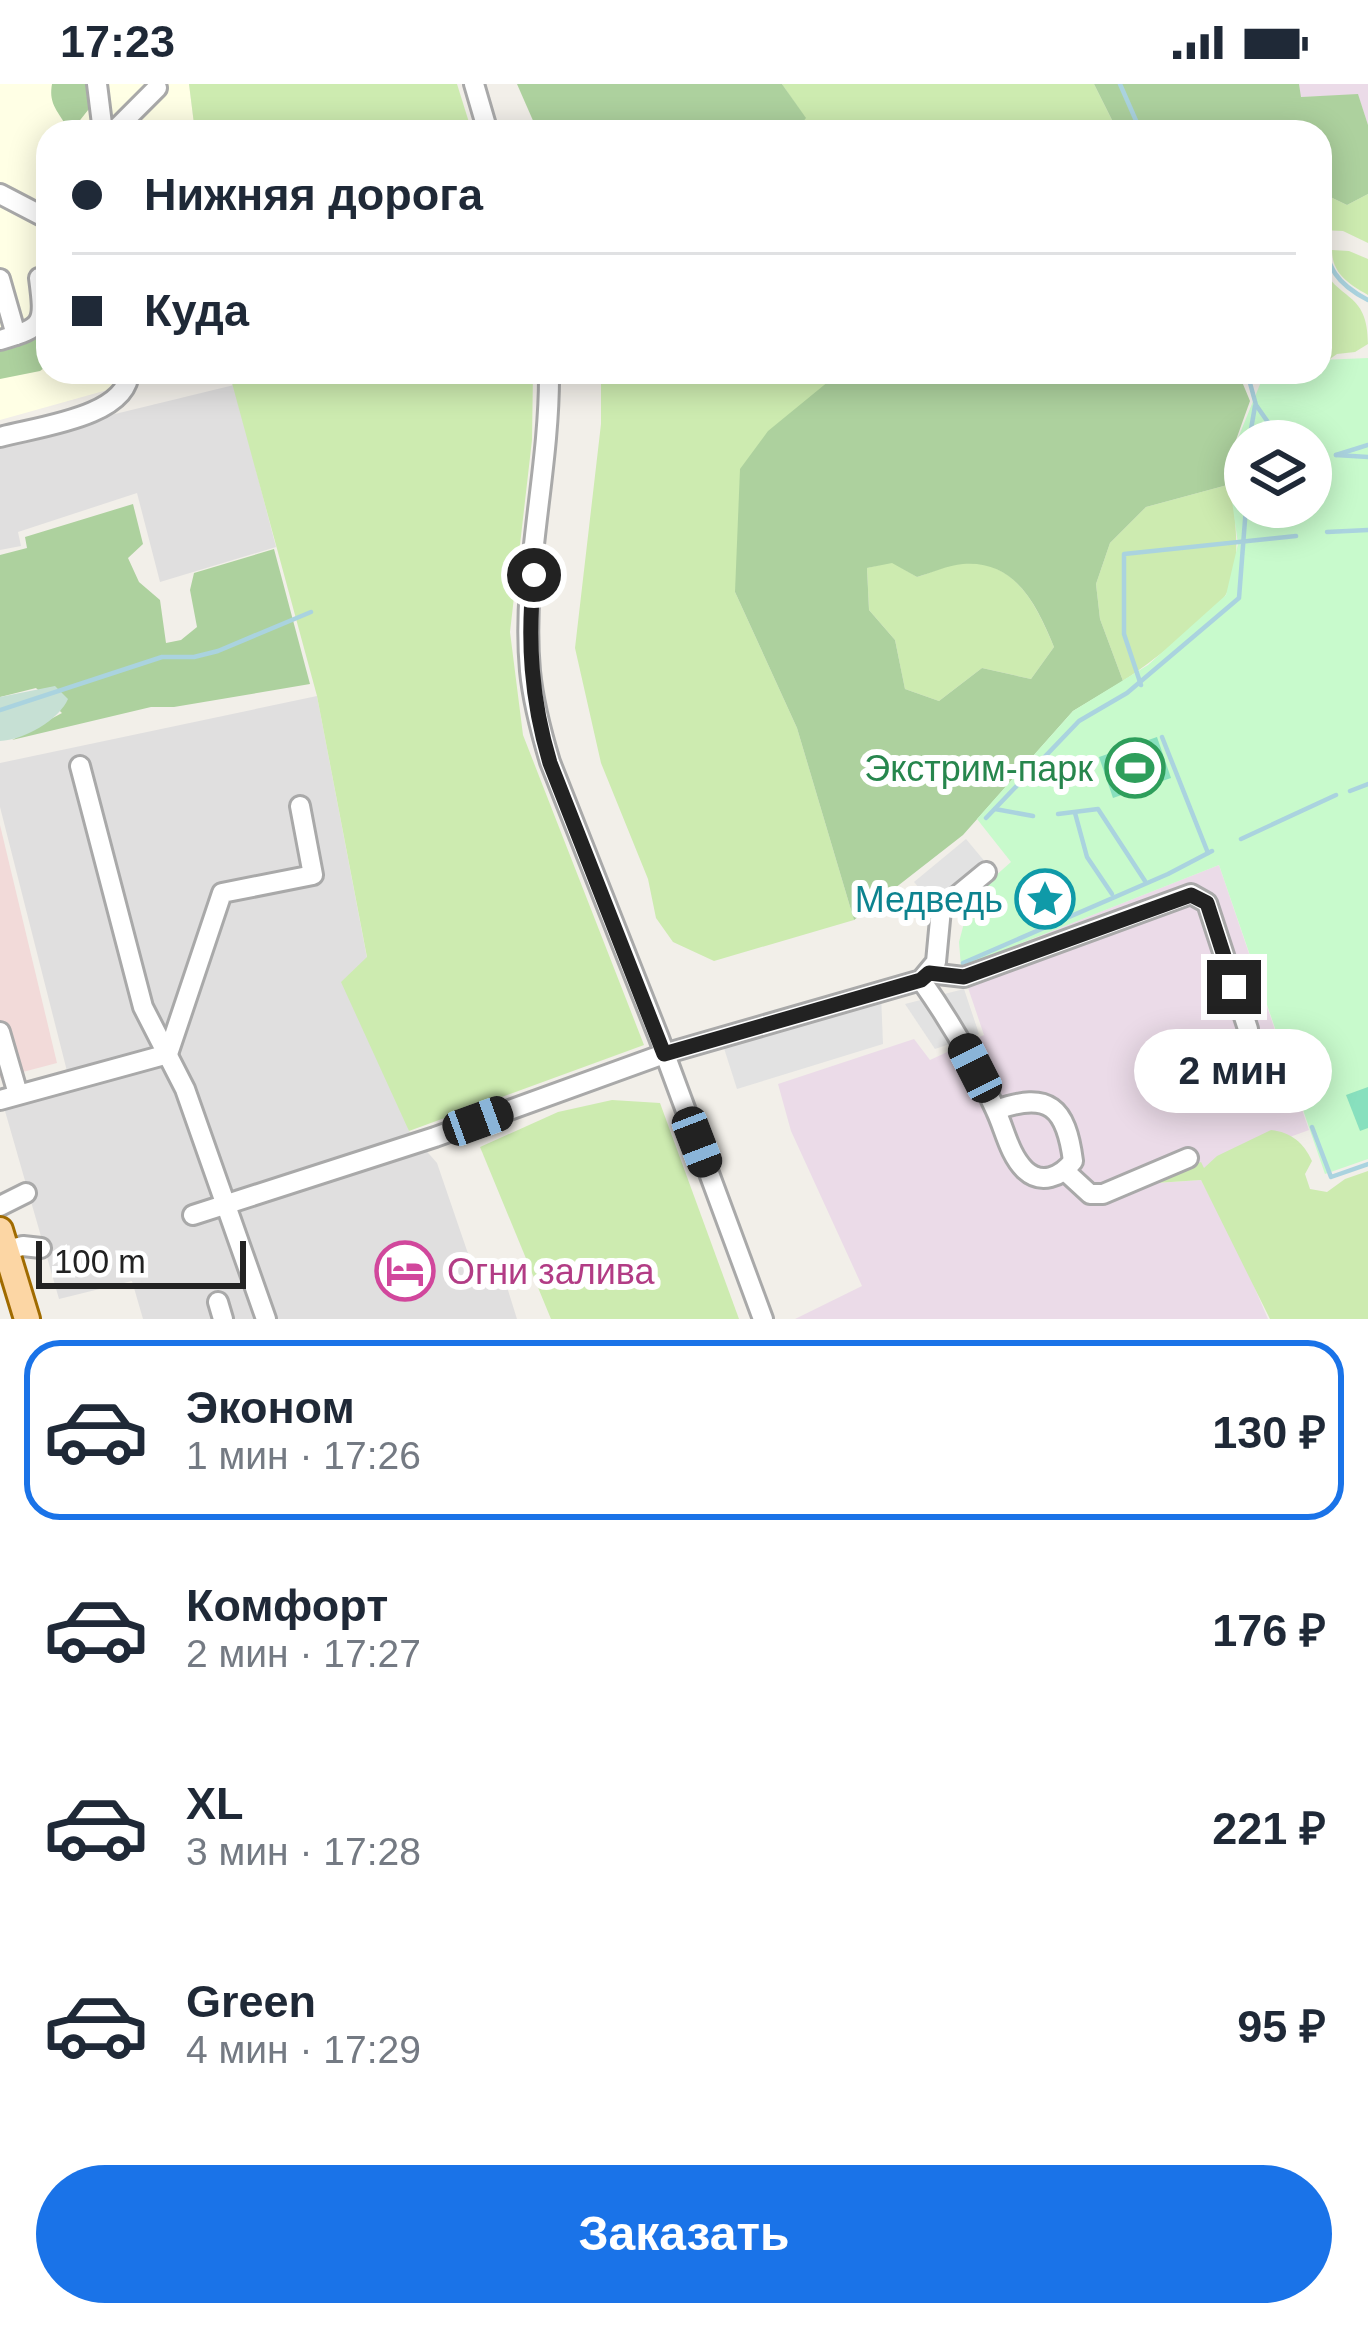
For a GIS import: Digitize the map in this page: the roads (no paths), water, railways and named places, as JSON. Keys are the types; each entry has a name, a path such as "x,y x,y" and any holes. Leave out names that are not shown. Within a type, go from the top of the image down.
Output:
{"main road":[{"path":"22,1242 26,1319"},
{"path":"0,1282 11,1319"}],"street":[{"path":"97,84 105,120"},
{"path":"474,84 484,120"},
{"path":"121,120 157,88"},
{"path":"0,194 36,213"},
{"path":"0,279 8,338 36,327"},
{"path":"0,437 100,409 120,397 126,384"},
{"path":"548,384 530,614 530,669 538,721 763,1319"},
{"path":"80,766 143,1007 185,1089 266,1319"},
{"path":"168,1054 222,893 313,875 300,806"},
{"path":"925,977 936,962 941,909 986,872"},
{"path":"193,1215 664,1054 925,977 964,977 1191,895 1207,903 1248,1029"},
{"path":"925,977 996,1110 1010,1150 1024,1169 1048,1178 1073,1162 1058,1112 1047,1103 1022,1100 996,1110"},
{"path":"0,1032 9,1097 168,1054"},
{"path":"1065,1171 1090,1194 1103,1194 1188,1158"},
{"path":"0,1206 26,1193"}],"waterway":[{"path":"1120,84 1136,120"},
{"path":"1332,268 1348,287 1368,300"},
{"path":"1250,384 1266,420"},
{"path":"1253,420 1255,406"},
{"path":"1336,455 1368,445"},
{"path":"1336,455 1368,457"},
{"path":"986,818 1079,721 1127,693 1239,598 1244,528"},
{"path":"1327,532 1368,530"},
{"path":"1141,685 1124,634 1124,554 1296,536"},
{"path":"0,710 162,657 218,651 311,612"},
{"path":"1162,737 1208,853"},
{"path":"1350,791 1368,784"},
{"path":"1241,839 1336,795"},
{"path":"995,809 1033,816"},
{"path":"1058,814 1098,809 1145,881"},
{"path":"1075,813 1087,857 1112,894"},
{"path":"963,963 1212,851"},
{"path":"1312,1127 1331,1177 1368,1164"}],"place":[{"name":"Экстрим-парк","path":"1135,768"},
{"name":"Медведь","path":"1045,899"},
{"name":"Огни залива","path":"405,1271"}]}
